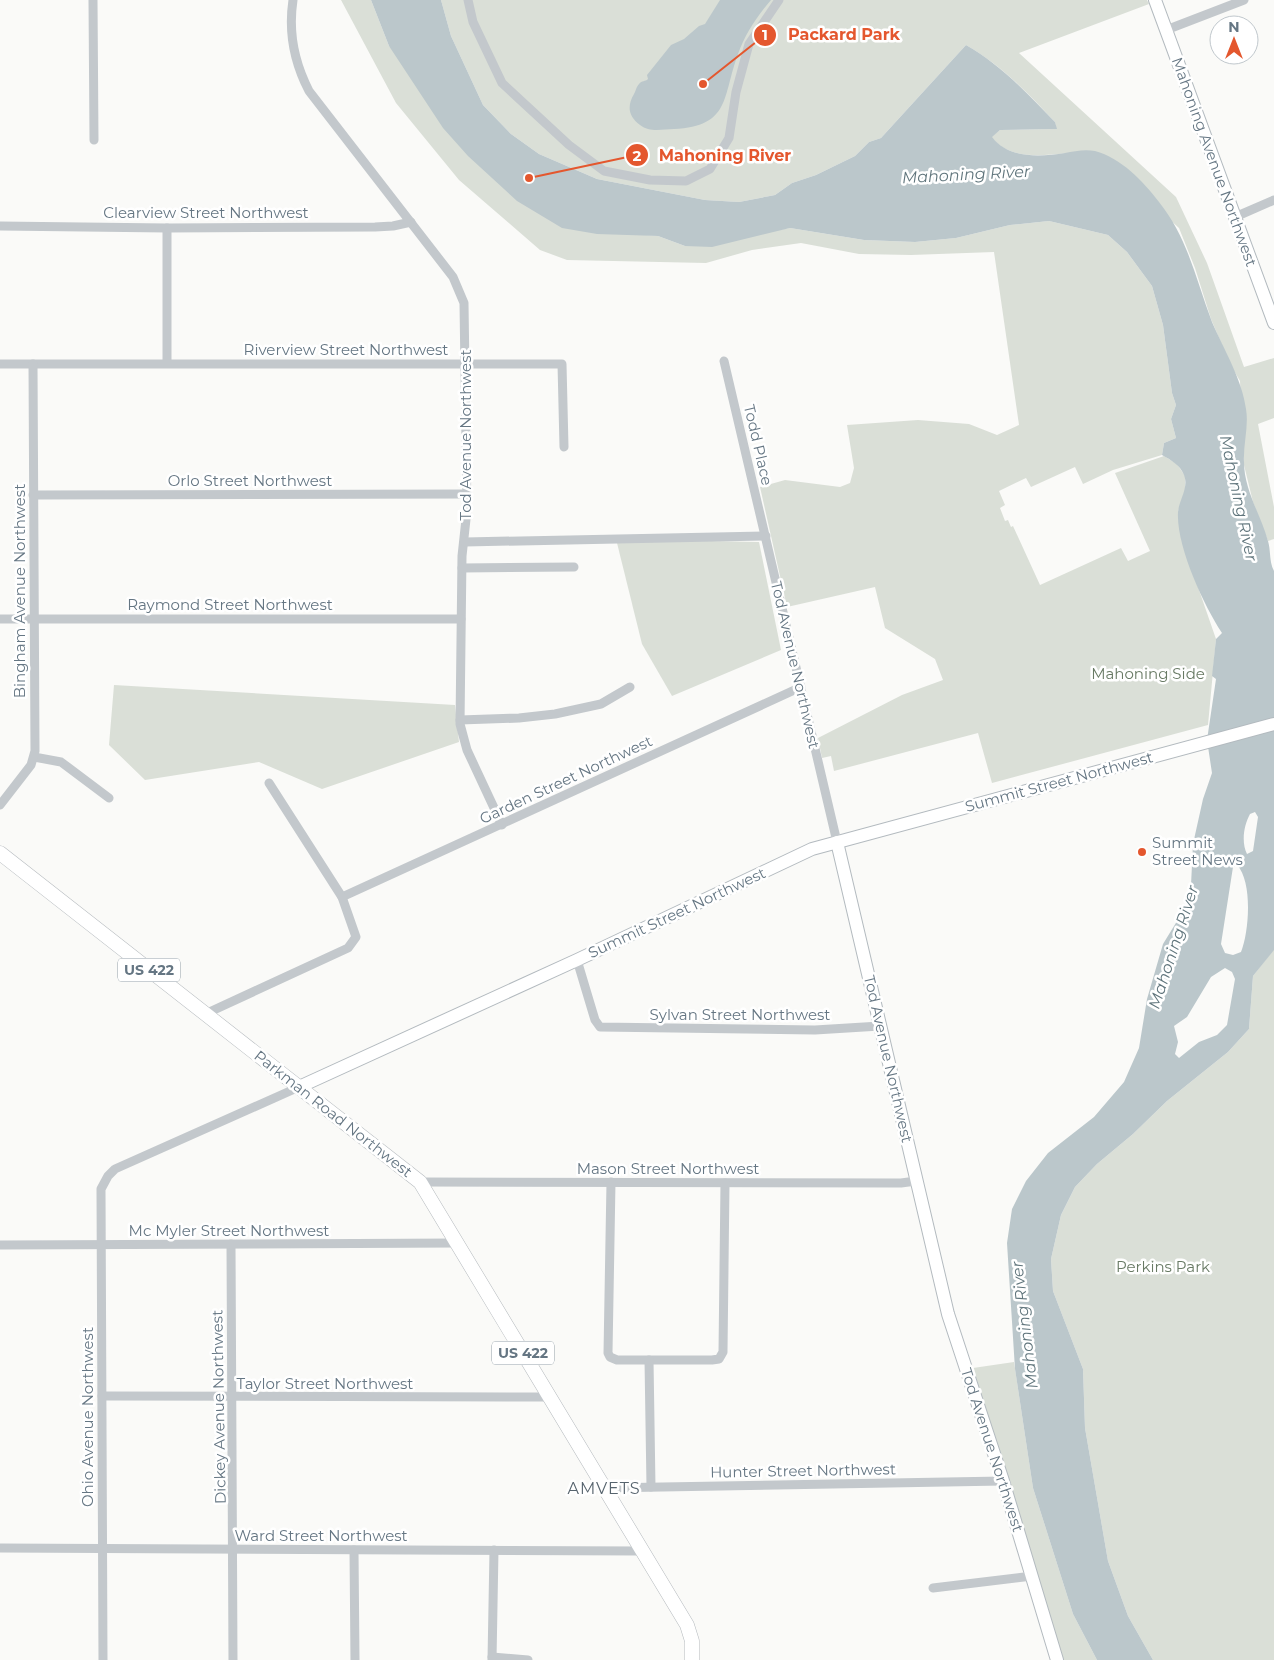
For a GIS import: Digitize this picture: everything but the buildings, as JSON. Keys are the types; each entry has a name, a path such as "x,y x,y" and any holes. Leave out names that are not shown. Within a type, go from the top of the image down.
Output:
{"main road":[{"name":"Mahoning Avenue Northwest","path":"1155,0 1274,323"},
{"name":"Summit Street Northwest","path":"299,1087 577,960 798,856 837,842 1274,724"},
{"name":"Tod Avenue Northwest","path":"837,842 948,1314 1003,1481 1057,1660"},
{"name":"Parkman Road Northwest","path":"0,853 420,1182 687,1625 692,1641 692,1660"}],"street":[{"path":"93,0 94,140"},
{"name":"Tod Avenue Northwest","path":"293,0 293,45 299,68 309,91 453,276 462,294 465,311 468,494 465,542 766,536 837,842"},
{"path":"468,0 473,22 502,83 569,145 604,171 650,180 686,181 710,169 729,138 736,92 749,44 779,0"},
{"path":"1166,30 1244,0"},
{"path":"1235,217 1274,200"},
{"name":"Clearview Street Northwest","path":"0,226 167,228 375,227 411,222"},
{"path":"167,228 167,364"},
{"name":"Todd Place","path":"724,361 766,536"},
{"path":"0,364 33,364"},
{"name":"Riverview Street Northwest","path":"33,364 562,364 564,447"},
{"name":"Bingham Avenue Northwest","path":"33,364 34,757"},
{"name":"Orlo Street Northwest","path":"33,495 468,494"},
{"path":"465,542 462,568 460,720 467,750 502,825"},
{"path":"462,568 574,567"},
{"name":"Raymond Street Northwest","path":"0,619 461,619"},
{"path":"460,720 519,718 555,714 601,704 630,687"},
{"name":"Garden Street Northwest","path":"342,897 802,687"},
{"path":"0,805 31,765 34,757 61,762 109,798"},
{"path":"205,1014 348,948 355,939 356,931 342,897 269,783"},
{"name":"Sylvan Street Northwest","path":"577,960 594,1020 600,1027 814,1030 880,1026"},
{"name":"Summit Street Northwest","path":"108,1176 115,1169 299,1087"},
{"name":"Ohio Avenue Northwest","path":"103,1660 101,1192 108,1176"},
{"name":"Mason Street Northwest","path":"420,1182 901,1183 916,1181"},
{"path":"611,1182 608,1353 610,1357 617,1360 712,1360 722,1356 724,1183"},
{"name":"Mc Myler Street Northwest","path":"0,1245 457,1243"},
{"name":"Dickey Avenue Northwest","path":"231,1244 234,1549 233,1660"},
{"path":"649,1360 651,1487"},
{"name":"Taylor Street Northwest","path":"102,1396 549,1398"},
{"name":"Hunter Street Northwest","path":"604,1488 1003,1481"},
{"name":"Ward Street Northwest","path":"0,1548 641,1551"},
{"path":"354,1550 355,1660"},
{"path":"494,1550 492,1659 528,1660"},
{"path":"934,1588 1032,1576"}],"green space":[{"name":"Mahoning Side","path":"341,0 371,0 389,46 633,234 658,236 685,246 790,228 864,240 915,242 956,238 1010,225 1049,221 1108,235 1127,252 1152,286 1163,325 1172,393 1176,405 1171,419 1176,438 1164,443 1162,455 1113,470 1083,484 1075,467 1031,487 1026,478 999,491 1005,505 1000,508 1005,521 1008,520 1011,527 1013,526 1040,585 1121,548 1128,561 1150,551 1115,473 1164,456 1177,464 1185,476 1185,492 1178,511 1182,541 1216,639 1208,725 992,783 978,733 834,771 831,756 822,758 818,738 902,695 943,680 935,659 885,628 875,587 787,607 760,487 785,480 840,487 850,483 854,468 847,425 918,420 969,424 997,435 1019,425 994,252 911,255 859,254 801,243 752,250 706,263 567,260 540,250 459,180 396,103"},
{"path":"441,0 1147,0 1149,4 1019,53 1176,197 1207,263 1244,367 1274,358 1274,418 1258,424 1274,507 1274,539 1268,541 1253,502 1244,465 1240,381 1230,364 1211,319 1195,268 1179,228 1094,151 1026,155 1013,152 1001,146 991,137 1000,130 1056,129 1055,122 1014,80 979,53 966,45 881,138 869,142 855,156 816,175 792,183 775,195 739,202 705,200 597,179 539,154 511,134 483,105 451,36"},
{"path":"616,539 759,542 781,650 672,696 642,644"},
{"path":"114,685 455,705 459,742 322,789 259,762 145,780 109,745"},
{"name":"Perkins Park","path":"1274,949 1274,1660 1153,1660 1128,1616 1108,1561 1085,1428 1083,1369 1053,1291 1051,1259 1061,1215 1075,1187 1097,1164 1133,1134 1167,1101 1228,1052 1249,1029 1253,976"},
{"path":"1014,1362 1033,1488 1073,1614 1097,1660 1063,1660 973,1368"}],"water":[{"path":"371,0 441,0 451,36 483,105 511,134 539,154 597,179 705,200 739,202 775,195 792,183 816,175 855,156 869,142 881,138 966,45 991,61 1024,90 1055,122 1057,129 1000,130 992,137 999,144 1016,153 1026,155 1045,155 1088,150 1105,154 1139,178 1153,194 1177,230 1212,322 1241,387 1247,422 1244,456 1245,472 1250,492 1268,541 1271,564 1274,571 1274,950 1253,976 1249,1029 1228,1052 1167,1101 1133,1134 1097,1164 1075,1187 1061,1215 1051,1259 1053,1291 1083,1369 1085,1428 1108,1561 1128,1616 1153,1660 1097,1660 1073,1614 1033,1488 1015,1369 1007,1243 1012,1209 1026,1181 1048,1153 1094,1117 1124,1082 1139,1048 1147,999 1163,944 1182,913 1191,885 1193,844 1203,799 1212,773 1207,740 1216,679 1212,676 1216,639 1222,633 1207,607 1186,558 1178,512 1185,489 1184,475 1178,466 1162,455 1164,443 1176,438 1171,419 1176,405 1172,393 1163,325 1152,286 1127,252 1108,235 1049,221 1010,225 956,238 915,242 864,240 790,228 712,247 685,246 658,236 597,234 562,228 517,201 468,156 443,128 389,46","holes":["1255,812 1258,817 1253,851 1247,854 1244,844 1245,828 1250,814","1237,865 1246,883 1248,907 1244,943 1241,952 1233,955 1225,953 1221,944 1233,867","1225,968 1232,972 1235,979 1227,1025 1217,1035 1199,1042 1179,1058 1175,1054 1178,1042 1174,1026 1187,1017 1211,977"]},
{"path":"720,0 771,0 756,19 744,39 726,96 715,115 706,122 692,127 674,129 648,129 636,122 630,111 630,103 637,86 648,79 647,75 671,45 684,39 699,26 705,24"}],"place":[{"name":"Packard Park","path":"703,84"},
{"name":"Mahoning River","path":"529,178"},
{"name":"Summit Street News","path":"1142,852"}],"district":[{"name":"AMVETS","path":"604,1488"}]}
